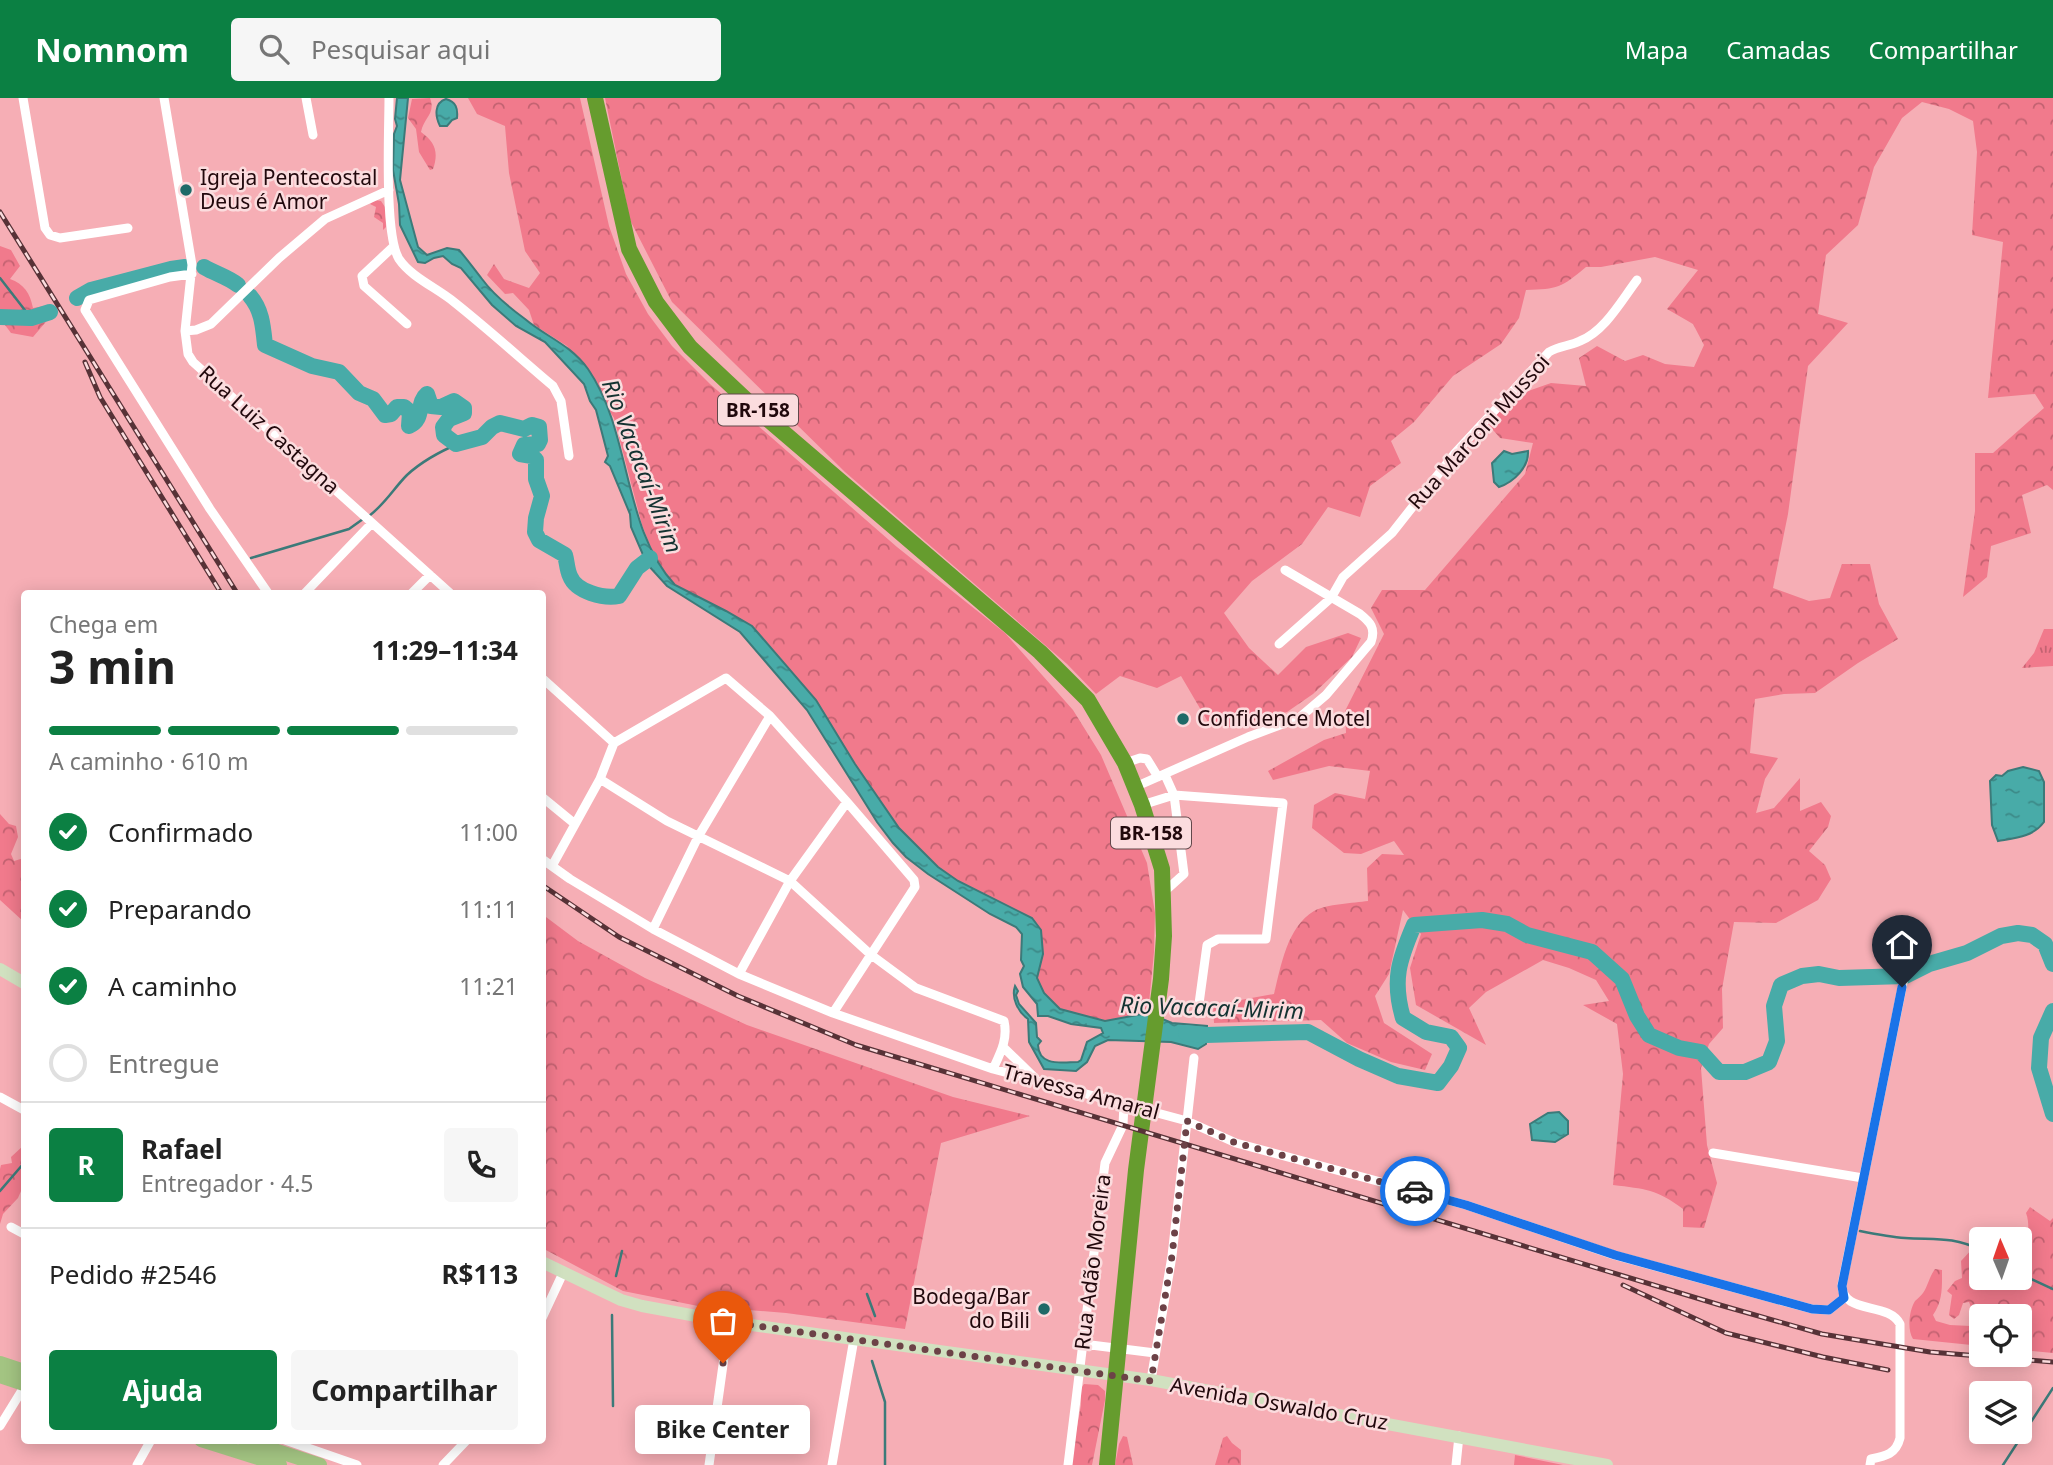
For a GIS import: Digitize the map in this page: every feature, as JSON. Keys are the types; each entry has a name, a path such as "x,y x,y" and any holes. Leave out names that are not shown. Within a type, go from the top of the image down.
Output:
{"highway":[{"name":"BR-158","path":"595,98 629,249 656,302 690,347 756,409 1040,652 1087,700 1125,763 1142,805 1162,869 1164,892 1161,979 1136,1170 1107,1465"}],"main road":[{"path":"0,1363 21,1370"},
{"path":"0,1376 21,1384"},
{"path":"214,1444 280,1465"},
{"path":"256,1444 320,1465"}],"street":[{"path":"23,98 45,228 50,235 60,238 128,228"},
{"name":"Rua Luiz Castagna","path":"164,98 192,274 185,331 188,354 193,362 447,590"},
{"path":"306,98 313,135"},
{"path":"389,102 389,190 394,246 399,259 409,270 453,301 553,386 561,401 569,456"},
{"path":"185,331 211,324 279,258 325,219 389,190"},
{"path":"394,246 362,276 362,281 364,286 407,324"},
{"path":"192,274 170,277 89,300 85,310 210,509 266,590"},
{"name":"Rua Marconi Mussoi","path":"1279,644 1331,598 1343,577 1391,533 1455,453 1549,352 1559,346 1579,342 1597,331 1637,280"},
{"path":"308,590 372,523"},
{"path":"1135,787 1248,737 1299,718 1326,695 1371,642 1374,635 1371,623 1285,570"},
{"path":"415,590 430,575"},
{"path":"552,866 600,779 614,743 726,678 770,716 914,880 915,887 833,1013"},
{"path":"546,682 614,743"},
{"path":"653,929 698,837 770,716"},
{"path":"1125,763 1140,758 1147,759 1174,795 1184,874 1164,892"},
{"name":"Travessa Amaral","path":"600,779 667,821 790,881 870,954 916,988 1004,1020 1006,1031 1003,1048 993,1069 1187,1121 1236,1143 1466,1205 1615,1255 1821,1311 1829,1310 1844,1298"},
{"path":"1142,805 1174,795 1283,803 1266,939 1219,939 1208,945 1198,1012"},
{"path":"546,800 575,824"},
{"path":"739,974 790,881 847,802"},
{"path":"546,862 570,880 653,929 739,974 833,1013 993,1069"},
{"path":"1870,1462 1891,1454 1899,1444 1900,1324 1897,1318 1884,1310 1849,1302 1844,1298 1842,1286 1907,963"},
{"path":"0,969 21,981"},
{"path":"1003,1048 1037,1081"},
{"path":"1151,1381 1172,1256 1194,1058"},
{"path":"0,1097 21,1108"},
{"name":"Rua Adão Moreira","path":"1069,1465 1105,1163 1124,1125 1124,1104"},
{"path":"1713,1153 1863,1178"},
{"path":"11,1227 21,1232"},
{"name":"Avenida Oswaldo Cruz","path":"546,1264 621,1300 729,1322 1151,1381 1459,1436 1567,1461 1608,1465"},
{"path":"546,1309 563,1273"},
{"path":"709,1465 729,1322"},
{"path":"832,1465 854,1339"},
{"path":"1083,1343 1156,1353"},
{"path":"0,1426 21,1390"},
{"path":"1456,1465 1459,1436"},
{"path":"137,1465 149,1444"},
{"path":"297,1444 357,1465"},
{"path":"443,1465 463,1444"}],"green space":[{"path":"430,98 431,112 421,132 434,148 435,163 430,170 419,152 416,129 408,118 412,99"},
{"path":"468,98 580,98 609,226 626,274 648,314 672,346 710,384 897,547 1005,633 1073,710 1101,755 1147,863 1155,913 1148,1013 1105,1021 1060,1009 1044,993 1037,978 1043,954 1032,918 958,881 938,867 899,828 816,700 752,626 675,585 655,558 642,525 614,418 567,346 534,325 529,310 513,293 505,294 487,275 494,264 504,279 529,288 540,273 525,251 509,173 505,126 477,114"},
{"path":"605,98 2053,98 2053,490 2047,485 2022,495 2031,533 1991,546 1987,577 1963,597 1975,511 1975,453 1993,453 2044,408 2035,394 1988,398 2003,242 1972,235 1977,152 1973,121 1949,109 1922,102 1902,118 1874,167 1858,225 1826,255 1818,314 1848,323 1808,366 1788,514 1773,588 1809,601 1830,598 1842,564 1870,564 1879,604 1898,639 1815,693 1755,699 1750,753 1778,758 1765,779 1756,813 1774,808 1800,778 1800,811 1821,802 1831,816 1828,827 1809,851 1825,865 1831,879 1818,900 1776,923 1734,922 1722,989 1723,1028 1709,1044 1701,1068 1707,1145 1717,1183 1704,1228 1683,1227 1683,1209 1658,1194 1613,1185 1623,1074 1617,1024 1583,1005 1609,1001 1596,980 1543,960 1486,992 1469,1008 1486,1045 1416,1005 1410,968 1421,934 1403,910 1389,974 1375,996 1384,1023 1432,1054 1425,1070 1391,1062 1347,1043 1321,1020 1214,1023 1213,1005 1274,994 1286,948 1305,918 1326,907 1368,901 1367,868 1382,854 1404,855 1394,841 1361,854 1344,853 1312,828 1314,805 1335,793 1365,799 1370,771 1329,766 1273,780 1268,771 1324,740 1346,733 1345,711 1384,634 1371,608 1382,590 1425,590 1525,474 1533,443 1500,438 1487,423 1517,395 1551,383 1586,386 1579,358 1597,346 1625,361 1643,355 1665,364 1694,367 1704,345 1693,324 1667,309 1698,270 1655,257 1601,267 1586,267 1559,286 1526,290 1519,318 1501,344 1453,376 1414,422 1391,441 1401,463 1370,486 1360,517 1328,507 1302,544 1252,581 1224,613 1249,648 1278,675 1306,647 1348,633 1361,638 1352,657 1313,694 1287,712 1225,728 1208,722 1181,676 1157,688 1120,676 1096,694 1067,664 845,472 672,302 630,220"},
{"path":"375,200 381,201 385,207 386,227 383,230 383,223 374,217 376,207 370,204"},
{"path":"0,246 11,250 20,266 10,279 26,290 33,308 44,306 49,310 50,317 33,337 11,333 5,325 0,325"},
{"path":"2044,629 2053,629 2053,666 2022,668 2034,653"},
{"path":"0,814 9,824 16,826 18,837 11,854 14,861 21,859 21,919 0,900"},
{"path":"546,917 578,941 645,978 747,1025 953,1097 1030,1116 941,1143 905,1329 786,1313 698,1306 623,1291 546,1250"},
{"path":"21,1148 21,1191 3,1214 0,1224 0,1169 1,1165 12,1163 11,1157"},
{"path":"2030,1207 2050,1221 2053,1218 2053,1353 2032,1351 2032,1304 1969,1302 1963,1303 1959,1315 1954,1319 1949,1315 1952,1295 1947,1291 1955,1281 1962,1278 1961,1261 1969,1252 1969,1290 2032,1290 2032,1227 2028,1227 2026,1213"},
{"path":"1935,1269 1942,1270 1942,1288 1939,1304 1933,1315 1936,1321 1969,1326 1969,1345 1913,1339 1911,1335 1911,1310"},
{"path":"1084,1384 1098,1385 1105,1391 1105,1400 1092,1465 1070,1465 1081,1405 1081,1388"},
{"path":"1123,1436 1127,1437 1133,1465 1115,1465"},
{"path":"1227,1436 1241,1450 1241,1465 1215,1465 1223,1438"},
{"path":"1515,1455 1563,1465 1514,1465"}],"water":[{"name":"Rio Vacacaí-Mirim","path":"397,98 408,98 400,180 418,247 427,255 447,248 459,250 486,285 502,300 566,347 588,369 613,422 645,536 658,562 675,585 752,626 816,700 899,828 938,867 958,881 1032,918 1041,930 1043,954 1037,978 1044,993 1060,1009 1105,1021 1148,1013 1172,1023 1207,1026 1206,1044 1198,1049 1171,1042 1108,1040 1095,1046 1087,1062 1076,1071 1044,1069 1029,1042 1028,1019 1016,1004 1015,986 1019,1004 1036,1023 1037,1037 1041,1041 1038,1045 1039,1052 1047,1060 1078,1062 1087,1042 1103,1033 1101,1028 1038,1016 1037,1004 1023,987 1020,974 1024,966 1021,960 1022,934 1016,927 990,914 906,857 877,822 807,710 740,632 667,586 648,565 642,565 644,557 631,527 630,514 610,466 605,462 608,456 596,410 584,384 545,342 516,326 492,305 461,268 443,256 425,263 418,262 400,225 393,170"},
{"path":"446,99 456,106 457,118 447,126 440,126 437,110 439,104"},
{"path":"1504,451 1512,454 1528,451 1528,457 1520,473 1499,487 1494,482 1492,463"},
{"path":"2023,767 2039,771 2044,782 2044,822 2029,834 1998,841 1992,825 1990,781 1996,775 2002,776 2008,771"},
{"path":"1559,1112 1568,1121 1568,1134 1555,1142 1532,1140 1530,1124 1548,1113"}],"waterway":[{"path":"77,298 91,290 185,267"},
{"path":"204,267 238,285"},
{"path":"0,278 31,318"},
{"path":"250,296 263,325 265,345 312,366 339,372 359,393 373,399 385,415 391,414 397,407 404,407 410,412 409,426 417,419 427,394 431,406 441,407 454,401 464,408 464,413 449,419 443,427 444,435 456,444 482,437 500,423 524,429 532,425 539,427 538,444 524,445 520,454 532,456 536,460 536,479 542,496 535,532 539,540 565,555 573,582 584,590 598,595 619,596 637,568 650,558"},
{"path":"0,317 31,318 50,312"},
{"path":"369,516 413,470 460,443"},
{"path":"251,558 349,529 363,519"},
{"name":"Rio Vacacaí-Mirim","path":"1186,1033 1206,1035 1308,1032 1398,1076 1438,1083 1451,1066 1459,1048 1451,1037 1426,1032 1403,1018 1398,992 1399,970 1414,925 1482,920 1507,924 1527,935 1592,952 1622,979 1637,1016 1649,1035 1679,1048 1701,1052 1719,1072 1745,1072 1769,1062 1777,1041 1774,1006 1781,985 1802,976 1905,976 1929,964 1967,953 2001,936 2018,933 2032,935 2045,944 2053,964"},
{"name":"Rio Vacacaí-Mirim","path":"2053,1011 2041,1038 2039,1068 2053,1114"},
{"path":"0,1191 21,1166"},
{"path":"1860,1231 1899,1238 1952,1241 1969,1245"},
{"path":"616,1276 622,1251"},
{"path":"2032,1279 2053,1289"},
{"path":"867,1294 875,1316"},
{"path":"612,1315 613,1406"},
{"path":"872,1361 885,1402 885,1465"},
{"path":"2003,1465 2053,1388"}],"railway":[{"path":"0,212 235,590"},
{"path":"85,362 100,397 219,590"},
{"path":"546,888 619,937 738,996 856,1045 1822,1334 1930,1352 2053,1362"},
{"path":"1623,1285 1726,1333 1888,1370"}],"way so far":[{"path":"723,1363 729,1322 1151,1381 1172,1256 1187,1121 1236,1143 1415,1191"}],"place":[{"name":"Igreja Pentecostal Deus é Amor","path":"186,190"},
{"name":"Confidence Motel","path":"1183,719"},
{"name":"Bodega/Bar do Bili","path":"1044,1309"},
{"name":"Bike Center","path":"723,1363"}],"route":[{"path":"1415,1191 1466,1205 1615,1255 1812,1309 1829,1310 1844,1298 1842,1286 1902,987"}]}
